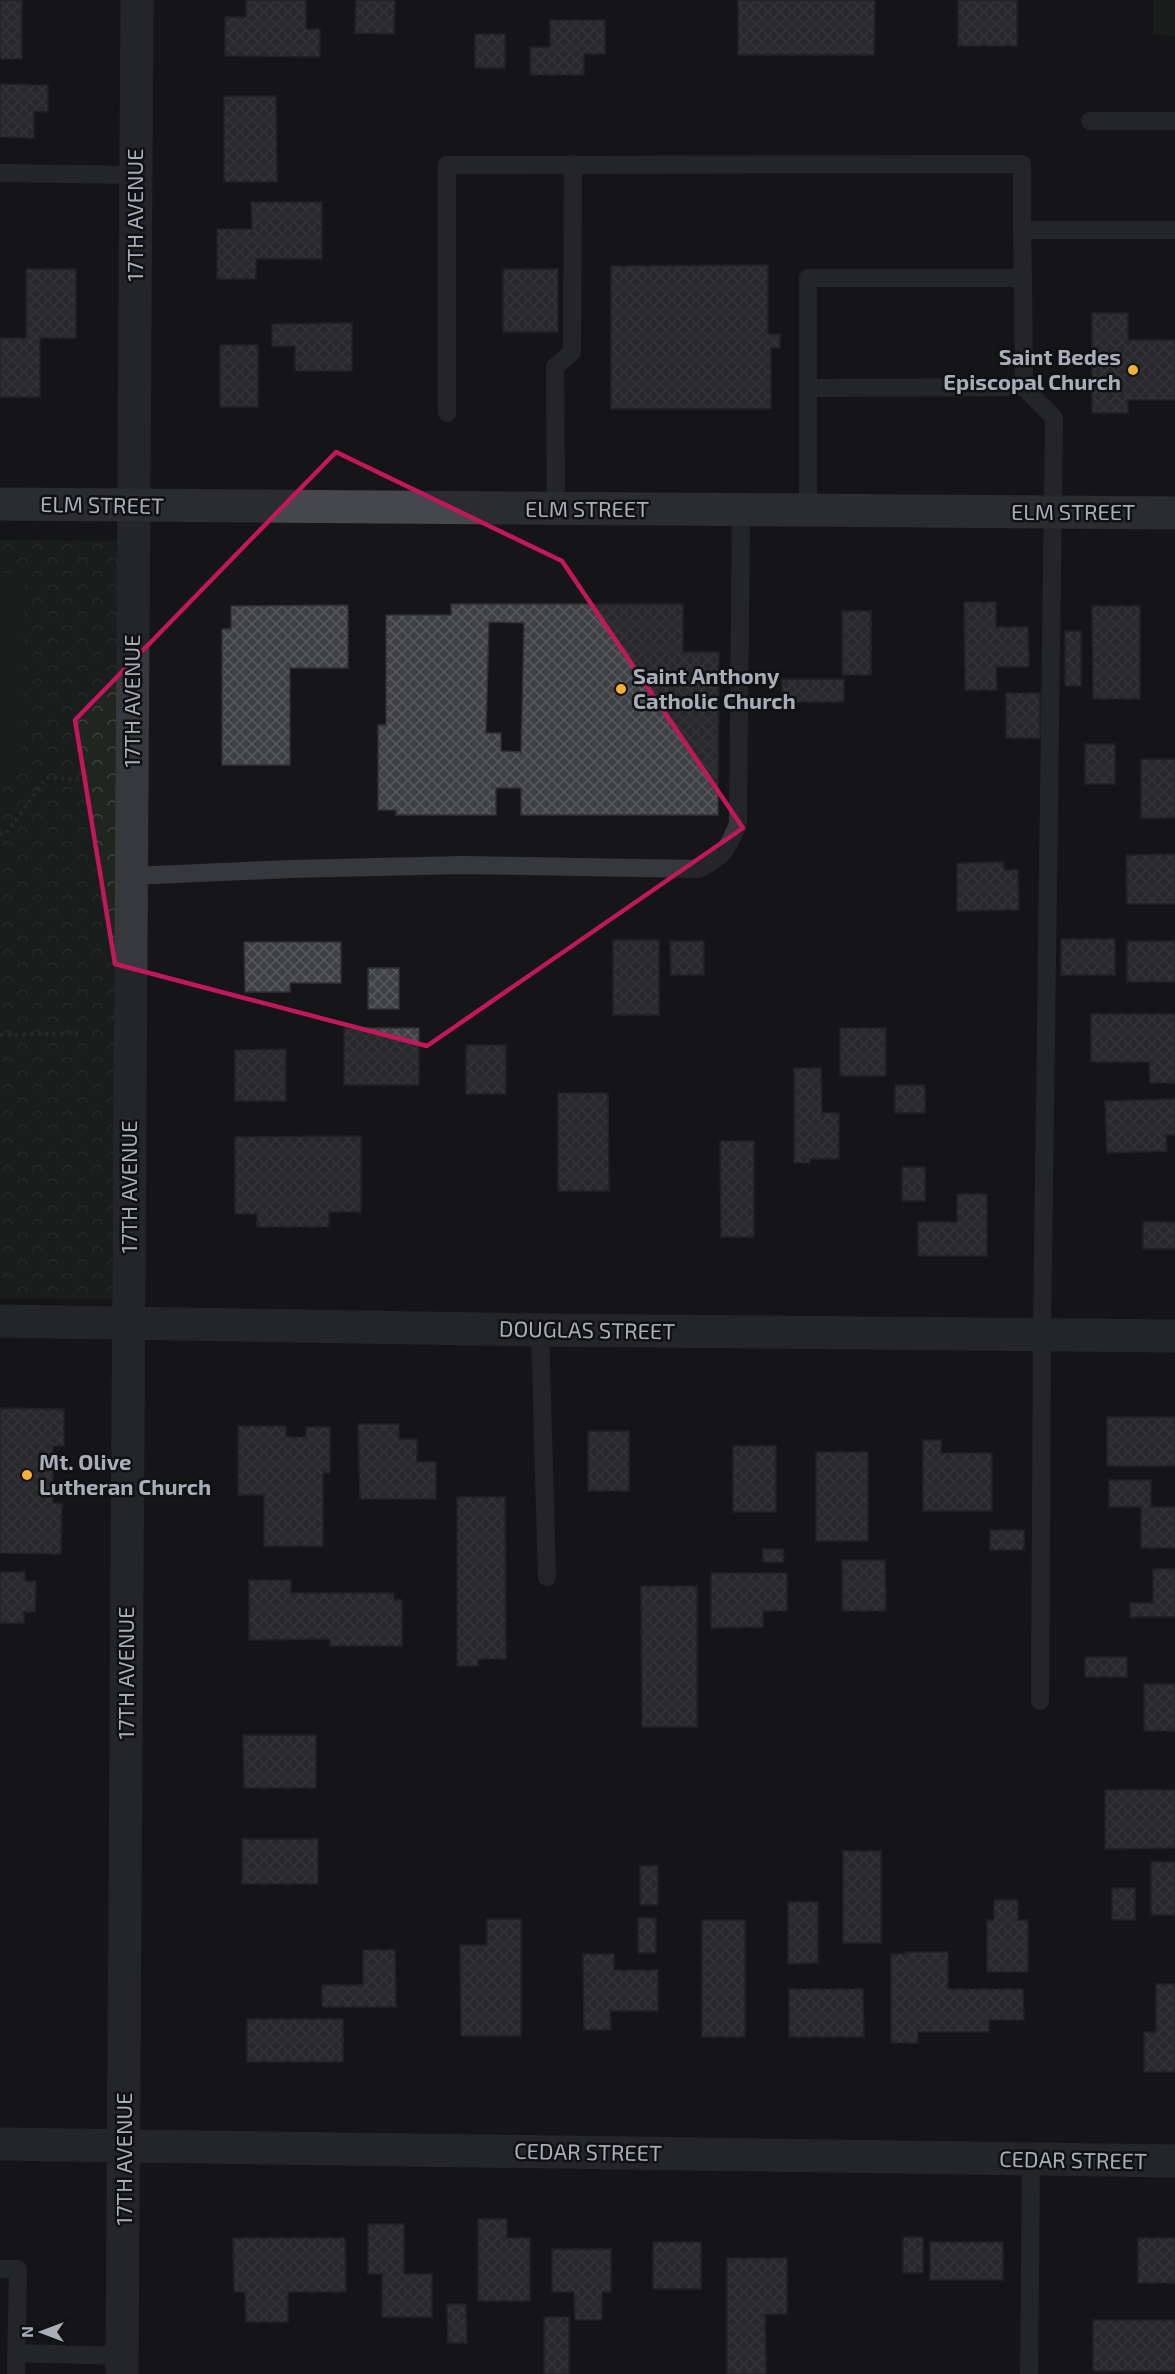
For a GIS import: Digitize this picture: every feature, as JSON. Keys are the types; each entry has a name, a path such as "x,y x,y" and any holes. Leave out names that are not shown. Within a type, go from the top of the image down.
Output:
{"street":[{"name":"17TH AVENUE","path":"122,2365 137,0"},
{"name":"ELM STREET","path":"0,504 1175,513"},
{"name":"DOUGLAS STREET","path":"0,1321 540,1330 1175,1336"},
{"name":"CEDAR STREET","path":"0,2144 1175,2161"}],"lane":[{"path":"1090,121 1175,121"},
{"path":"556,509 555,367 572,352 573,164"},
{"path":"447,413 447,165 1022,164 1024,387 1054,418 1042,1334 1040,1701"},
{"path":"0,173 136,175"},
{"path":"1022,230 1175,230"},
{"path":"808,510 808,278 1023,278"},
{"path":"808,388 1024,387"},
{"path":"131,876 463,865 699,868 714,861 727,850 738,824 741,510"},
{"path":"540,1330 548,1577"},
{"path":"1029,2374 1031,2160"},
{"path":"0,2269 18,2269 16,2374"},
{"path":"16,2353 122,2365"}],"path":[{"path":"0,834 6,834 46,778 86,779"},
{"path":"0,1035 81,1033"}],"highlighted area":[{"path":"336,452 562,561 743,828 427,1046 115,964 75,720"}],"green space":[{"path":"1153,0 1175,0 1175,36 1153,34"},
{"path":"0,540 119,541 112,1299 0,1298"},
{"path":"0,573 24,573 22,765 0,765"}],"building":[{"path":"0,0 22,0 22,59 0,59"},
{"path":"246,0 306,0 306,29 320,29 320,57 225,56 225,17 246,17"},
{"path":"356,0 395,0 394,34 355,33"},
{"path":"738,0 875,0 874,55 738,55"},
{"path":"958,0 1017,0 1017,46 958,46"},
{"path":"550,20 605,20 605,54 584,54 584,75 530,75 530,47 550,47"},
{"path":"475,34 505,34 505,68 475,68"},
{"path":"0,84 48,85 48,112 34,111 34,138 0,137"},
{"path":"224,96 276,96 277,182 224,182"},
{"path":"251,202 322,202 322,259 256,259 256,279 217,279 217,229 252,229"},
{"path":"768,265 768,334 780,334 780,348 771,348 771,409 611,409 611,266"},
{"path":"26,269 76,269 76,338 40,338 40,397 0,397 0,338 26,338"},
{"path":"503,269 558,269 558,332 503,332"},
{"name":"Saint Bedes Episcopal Church","path":"1092,313 1128,313 1128,340 1175,340 1175,400 1128,400 1128,413 1092,413"},
{"path":"352,323 352,371 295,371 295,346 272,346 272,324"},
{"path":"220,345 258,345 258,407 220,407"},
{"path":"964,602 996,602 996,627 1028,627 1029,667 996,667 997,690 965,690"},
{"name":"Saint Anthony Catholic Church","path":"451,604 683,604 683,652 719,652 718,815 521,815 521,788 496,788 496,815 396,815 396,810 378,810 378,725 386,725 386,615 451,615","holes":["489,622 524,623 521,752 501,751 501,733 486,733"]},
{"path":"348,605 348,668 290,668 290,765 222,765 222,629 231,629 231,606"},
{"path":"1092,606 1140,606 1140,699 1093,699"},
{"path":"842,611 871,611 871,675 842,675"},
{"path":"1065,631 1081,631 1081,686 1065,686"},
{"path":"782,679 844,679 844,702 782,702"},
{"path":"1006,693 1040,693 1040,738 1006,738"},
{"path":"1085,744 1115,744 1115,784 1085,784"},
{"path":"1141,759 1175,759 1175,818 1141,818"},
{"path":"1175,854 1175,904 1127,904 1126,855"},
{"path":"1003,862 1004,870 1018,870 1019,910 957,911 957,863"},
{"path":"1061,939 1115,939 1115,975 1061,975"},
{"path":"613,940 659,940 659,1015 613,1015"},
{"path":"670,941 704,941 704,975 671,975"},
{"path":"1127,941 1175,941 1175,982 1127,982"},
{"path":"244,942 341,942 341,983 290,983 290,992 245,992"},
{"path":"368,968 399,968 399,1009 368,1009"},
{"path":"1091,1014 1175,1014 1175,1083 1150,1083 1149,1062 1091,1062"},
{"path":"344,1028 419,1028 419,1085 344,1085"},
{"path":"840,1028 886,1028 886,1076 840,1076"},
{"path":"466,1045 506,1045 506,1094 466,1094"},
{"path":"286,1049 286,1101 235,1101 235,1050"},
{"path":"794,1068 821,1068 822,1113 839,1113 839,1159 810,1159 810,1163 794,1163"},
{"path":"895,1085 925,1085 925,1113 895,1113"},
{"path":"558,1093 608,1093 609,1191 558,1191"},
{"path":"1175,1099 1175,1135 1166,1135 1167,1151 1107,1153 1105,1101"},
{"path":"361,1136 361,1212 329,1212 329,1227 257,1227 257,1214 235,1214 235,1137"},
{"path":"720,1141 754,1141 754,1237 721,1237"},
{"path":"902,1167 925,1167 925,1201 902,1201"},
{"path":"957,1194 987,1194 987,1256 918,1256 918,1222 957,1222"},
{"path":"1143,1222 1175,1222 1175,1249 1143,1249"},
{"name":"Mt. Olive Lutheran Church","path":"0,1408 64,1409 64,1446 53,1446 53,1503 62,1503 61,1554 0,1553"},
{"path":"1107,1417 1175,1417 1175,1466 1107,1466"},
{"path":"358,1424 399,1424 399,1439 417,1439 417,1462 436,1462 436,1499 360,1499"},
{"path":"238,1426 286,1426 286,1437 306,1437 306,1427 330,1427 330,1473 323,1473 323,1546 264,1546 264,1495 238,1495"},
{"path":"588,1431 629,1431 629,1491 588,1491"},
{"path":"923,1440 941,1440 941,1453 992,1453 992,1511 923,1511"},
{"path":"733,1446 776,1446 776,1512 733,1512"},
{"path":"816,1452 868,1452 868,1541 816,1541"},
{"path":"1109,1480 1151,1480 1151,1507 1175,1507 1175,1548 1141,1548 1141,1507 1109,1507"},
{"path":"457,1497 505,1497 506,1659 478,1659 478,1666 457,1666"},
{"path":"990,1530 1024,1530 1024,1550 990,1550"},
{"path":"763,1549 783,1549 784,1562 763,1562"},
{"path":"842,1560 885,1560 886,1611 842,1611"},
{"path":"1153,1569 1175,1569 1175,1617 1130,1617 1130,1603 1153,1603"},
{"path":"0,1572 25,1572 25,1581 36,1581 35,1612 24,1612 24,1623 0,1623"},
{"path":"711,1573 787,1573 787,1611 763,1611 763,1627 711,1628"},
{"path":"249,1580 291,1580 291,1593 394,1593 394,1600 402,1600 402,1646 330,1646 330,1639 249,1640"},
{"path":"641,1586 697,1586 697,1727 642,1727"},
{"path":"1085,1657 1127,1657 1127,1677 1085,1677"},
{"path":"1144,1684 1175,1684 1175,1731 1144,1731"},
{"path":"243,1735 316,1735 316,1788 244,1788"},
{"path":"1105,1790 1175,1790 1175,1848 1105,1849"},
{"path":"242,1839 318,1839 318,1884 242,1884"},
{"path":"843,1851 881,1851 881,1943 843,1943"},
{"path":"1151,1862 1175,1862 1175,1915 1151,1915"},
{"path":"640,1866 658,1866 658,1905 640,1905"},
{"path":"1112,1888 1135,1888 1135,1920 1112,1920"},
{"path":"994,1900 1018,1900 1018,1920 1028,1920 1028,1972 987,1972 987,1920 994,1920"},
{"path":"788,1902 818,1902 818,1963 788,1964"},
{"path":"638,1918 656,1918 656,1953 638,1953"},
{"path":"487,1919 521,1919 521,2036 461,2036 460,1945 487,1945"},
{"path":"702,1920 745,1920 745,2037 702,2037"},
{"path":"363,1950 395,1950 396,2007 322,2007 322,1985 363,1985"},
{"path":"905,1952 948,1952 948,1989 1023,1989 1024,2020 989,2020 989,2032 918,2032 918,2043 891,2043 891,1954 905,1954"},
{"path":"583,1954 614,1954 614,1970 658,1970 658,2011 610,2011 611,2030 584,2030"},
{"path":"1156,1984 1175,1984 1175,2072 1144,2072 1144,2032 1156,2032"},
{"path":"789,1989 863,1989 864,2037 789,2037"},
{"path":"247,2019 343,2019 343,2062 247,2062"},
{"path":"478,2219 507,2219 507,2238 530,2238 530,2301 478,2301"},
{"path":"368,2224 404,2224 404,2274 432,2274 432,2317 382,2317 382,2274 368,2274"},
{"path":"903,2237 923,2237 923,2273 903,2273"},
{"path":"233,2238 345,2238 346,2292 288,2292 288,2322 246,2322 245,2292 234,2292"},
{"path":"1138,2238 1175,2238 1175,2283 1138,2283"},
{"path":"653,2242 701,2242 701,2289 653,2289"},
{"path":"930,2242 1003,2242 1003,2280 930,2280"},
{"path":"552,2249 611,2249 611,2292 602,2292 602,2320 575,2320 574,2292 552,2292"},
{"path":"727,2258 787,2258 787,2314 765,2314 766,2374 727,2374"},
{"path":"447,2304 466,2304 467,2343 448,2343"},
{"path":"544,2317 569,2317 569,2374 544,2374"},
{"path":"1093,2320 1175,2320 1175,2371 1093,2371"}],"place":[{"name":"Saint Bedes Episcopal Church","path":"1133,370"},
{"name":"Saint Anthony Catholic Church","path":"621,689"},
{"name":"Mt. Olive Lutheran Church","path":"27,1475"}]}
